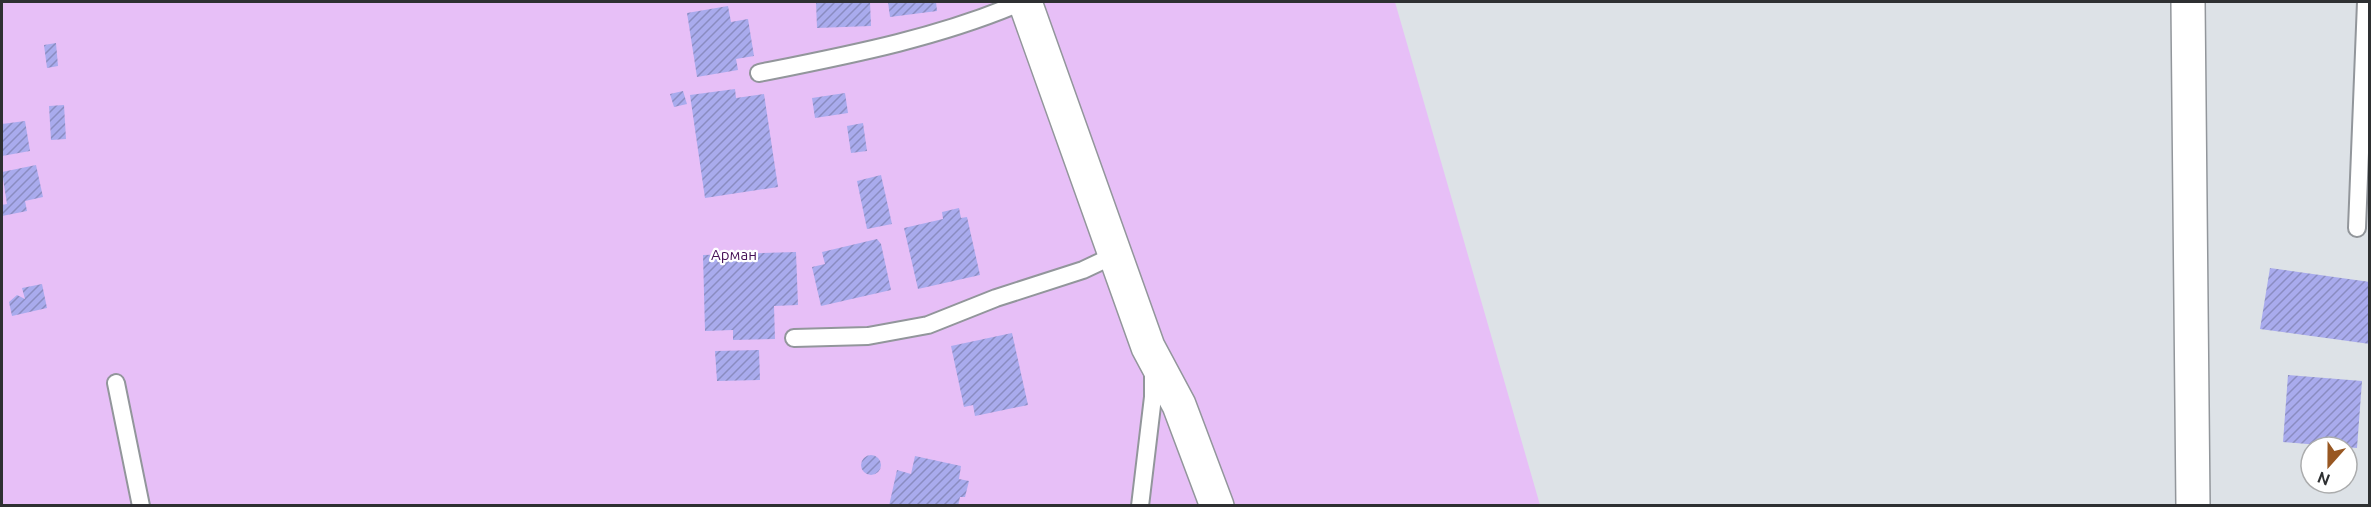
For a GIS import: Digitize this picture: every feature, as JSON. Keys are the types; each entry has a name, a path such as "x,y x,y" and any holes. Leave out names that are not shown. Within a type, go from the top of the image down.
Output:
{"street":[{"path":"1024,2 1153,357 1179,405 1217,506"},
{"path":"2188,2 2193,506"}],"lane":[{"path":"759,73 924,38 1024,2"},
{"path":"2357,228 2366,2"},
{"path":"794,338 868,336 927,325 996,298 1083,270 1117,254"},
{"path":"1140,506 1153,397 1153,357"},
{"path":"116,383 141,506"}],"green space":[{"name":"Арман","path":"2,2 1395,2 1540,505 2,505"}],"building":[{"path":"816,2 870,2 871,26 817,28"},
{"path":"888,2 936,2 937,11 890,17"},
{"path":"728,6 731,22 748,19 754,56 736,59 738,70 697,77 687,13"},
{"path":"56,43 58,66 47,68 44,45"},
{"path":"735,89 736,98 764,94 778,187 705,198 690,95"},
{"path":"683,91 687,104 674,107 670,94"},
{"path":"845,93 848,113 815,118 812,98"},
{"path":"64,105 66,139 51,140 49,106"},
{"path":"25,121 30,151 2,156 2,124"},
{"path":"863,123 867,151 851,153 847,126"},
{"path":"36,165 43,197 25,201 27,211 2,216 2,205 7,204 2,172"},
{"path":"881,175 892,224 867,229 857,181"},
{"path":"959,208 961,218 967,217 980,275 918,289 904,228 943,219 942,212"},
{"path":"877,239 881,244 891,290 821,306 812,267 825,264 822,252"},
{"path":"796,252 798,305 774,306 775,339 733,340 733,330 705,331 703,255"},
{"path":"2270,268 2370,282 2370,344 2260,329"},
{"path":"42,284 47,308 12,316 9,302 17,295 25,299 22,288"},
{"path":"1012,333 1028,405 975,416 973,405 964,407 951,346"},
{"path":"759,350 760,380 717,381 715,351"},
{"path":"2288,375 2362,381 2358,435 2299,435 2299,443 2283,442"},
{"path":"871,455 878,458 881,465 878,472 871,475 864,472 861,465 864,458"},
{"path":"915,456 961,466 959,479 969,481 965,497 960,497 958,506 889,506 897,470 911,474"}]}
